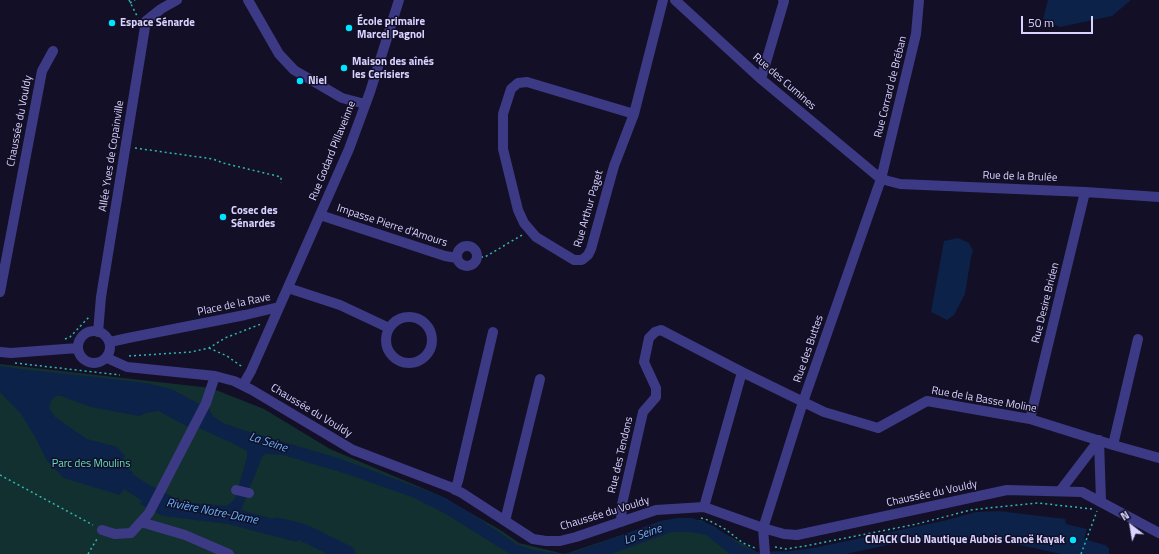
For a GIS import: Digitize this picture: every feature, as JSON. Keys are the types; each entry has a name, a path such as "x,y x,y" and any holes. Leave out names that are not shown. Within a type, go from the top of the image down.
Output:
{"street":[{"name":"Allée Yves de Copainville","path":"98,332 101,298 146,21 161,9 177,0"},
{"path":"248,0 279,54 294,70 342,98 365,104"},
{"name":"Rue Godard Pillaveinne","path":"279,307 349,149 399,0"},
{"name":"Rue Arthur Paget","path":"634,114 527,82 518,83 511,89 503,114 503,149 518,210 524,223 536,237 574,260 582,260 588,255 591,248 614,166 634,114 663,0"},
{"name":"Rue des Cumines","path":"675,0 761,78 881,179"},
{"path":"761,78 783,0"},
{"name":"Rue Corrard de Bréban","path":"881,179 916,34 919,0"},
{"name":"Chaussée du Vouldy","path":"0,292 42,71 53,51"},
{"name":"Rue de la Brulée","path":"881,179 900,184 1085,192 1159,197"},
{"name":"Rue des Buttes","path":"763,528 803,402 881,179"},
{"name":"Rue Desire Briden","path":"1030,419 1085,192"},
{"name":"Impasse Pierre d'Amours","path":"320,215 445,256 457,258"},
{"name":"Impasse Pierre d'Amours","path":"470,247 475,251 476,258 474,263 465,266 460,263 457,255 460,249 470,247"},
{"path":"288,288 340,305 389,328"},
{"name":"Place de la Rave","path":"110,342 279,307"},
{"name":"Place de la Rave","path":"243,385 251,371 279,307"},
{"path":"415,317 422,320 427,325 432,339 428,353 415,362 407,363 400,361 388,350 386,335 389,328 400,318 415,317"},
{"name":"Rue des Tendons","path":"621,522 622,504 643,412 656,396 656,388 644,362 649,338 661,330 742,372"},
{"path":"90,332 98,332 105,335 110,342 110,353 107,358 101,362 93,363 86,361 81,356 78,348 84,335 90,332"},
{"path":"455,490 493,332"},
{"path":"1113,445 1138,339"},
{"path":"0,352 11,353 78,348"},
{"name":"Chaussée du Vouldy","path":"107,358 127,367 216,376 234,381 353,450 462,493 533,539 560,541 656,510 704,507 763,528 784,534 797,535 1007,490 1082,492 1159,533"},
{"path":"704,507 742,372"},
{"name":"Rue de la Basse Moline","path":"742,372 824,412 878,428 927,401 1030,419 1159,458"},
{"path":"102,530 115,534 131,533 149,513 206,402 216,376"},
{"path":"504,520 540,379"},
{"path":"1060,491 1099,440"},
{"path":"1099,440 1101,502"},
{"path":"236,490 249,493"},
{"path":"141,522 184,535 230,554"},
{"path":"763,528 765,550"}],"path":[{"path":"129,0 138,18"},
{"path":"130,3 135,0"},
{"path":"125,147 213,160 281,177 281,183"},
{"path":"476,258 485,257 530,230"},
{"path":"62,340 70,336 88,319 91,312"},
{"path":"125,355 191,352 209,348 225,338 262,324"},
{"path":"209,348 226,356 241,366 241,368"},
{"path":"0,475 102,530 88,554"},
{"path":"765,550 805,546 917,524 971,510 1038,504 1089,508 1097,511 1081,554"}],"green space":[{"name":"Parc des Moulins","path":"0,364 211,388 264,409 330,449 441,496 502,531 519,543 564,554 0,554"},
{"path":"666,520 701,520 757,552 758,554 565,554"}],"water":[{"path":"1048,0 1131,0 1112,16 1060,27 1043,19"},
{"path":"958,238 969,243 973,251 965,294 954,315 947,320 931,312 944,241"},
{"name":"La Seine","path":"0,366 145,383 171,389 209,409 213,416 223,423 338,458 446,498 516,544 533,550 562,554 510,554 444,513 412,497 347,474 283,455 265,454 262,457 241,510 301,527 297,542 228,524 163,516 140,504 150,485 182,502 226,506 235,499 247,457 247,451 199,428 184,425 159,411 139,416 91,407 61,396 55,396 51,401 49,408 55,417 87,439 117,447 125,456 120,465 133,472 120,495 64,478 47,461 34,435 21,414 0,392"},
{"name":"La Seine","path":"999,511 1065,519 1066,524 1087,529 1084,539 1105,545 1109,548 1109,554 1061,554 992,539 948,539 897,543 846,554 730,554 706,535 691,532 672,532 611,554 562,554 575,552 660,521 677,518 692,518 714,526 742,546 757,552 790,551 813,548 943,521 976,512"}],"waterway":[{"name":"Rivière Notre-Dame","path":"108,469 165,505"},
{"name":"Rivière Notre-Dame","path":"277,526 302,532 347,554"}],"place":[{"name":"Espace Sénarde","path":"112,23"},
{"name":"École primaire Marcel Pagnol","path":"349,28"},
{"name":"Maison des aînés les Cerisiers","path":"344,68"},
{"name":"Niel","path":"300,81"},
{"name":"Cosec des Sénardes","path":"223,217"},
{"name":"CNACK Club Nautique Aubois Canoë Kayak","path":"1073,540"}]}
